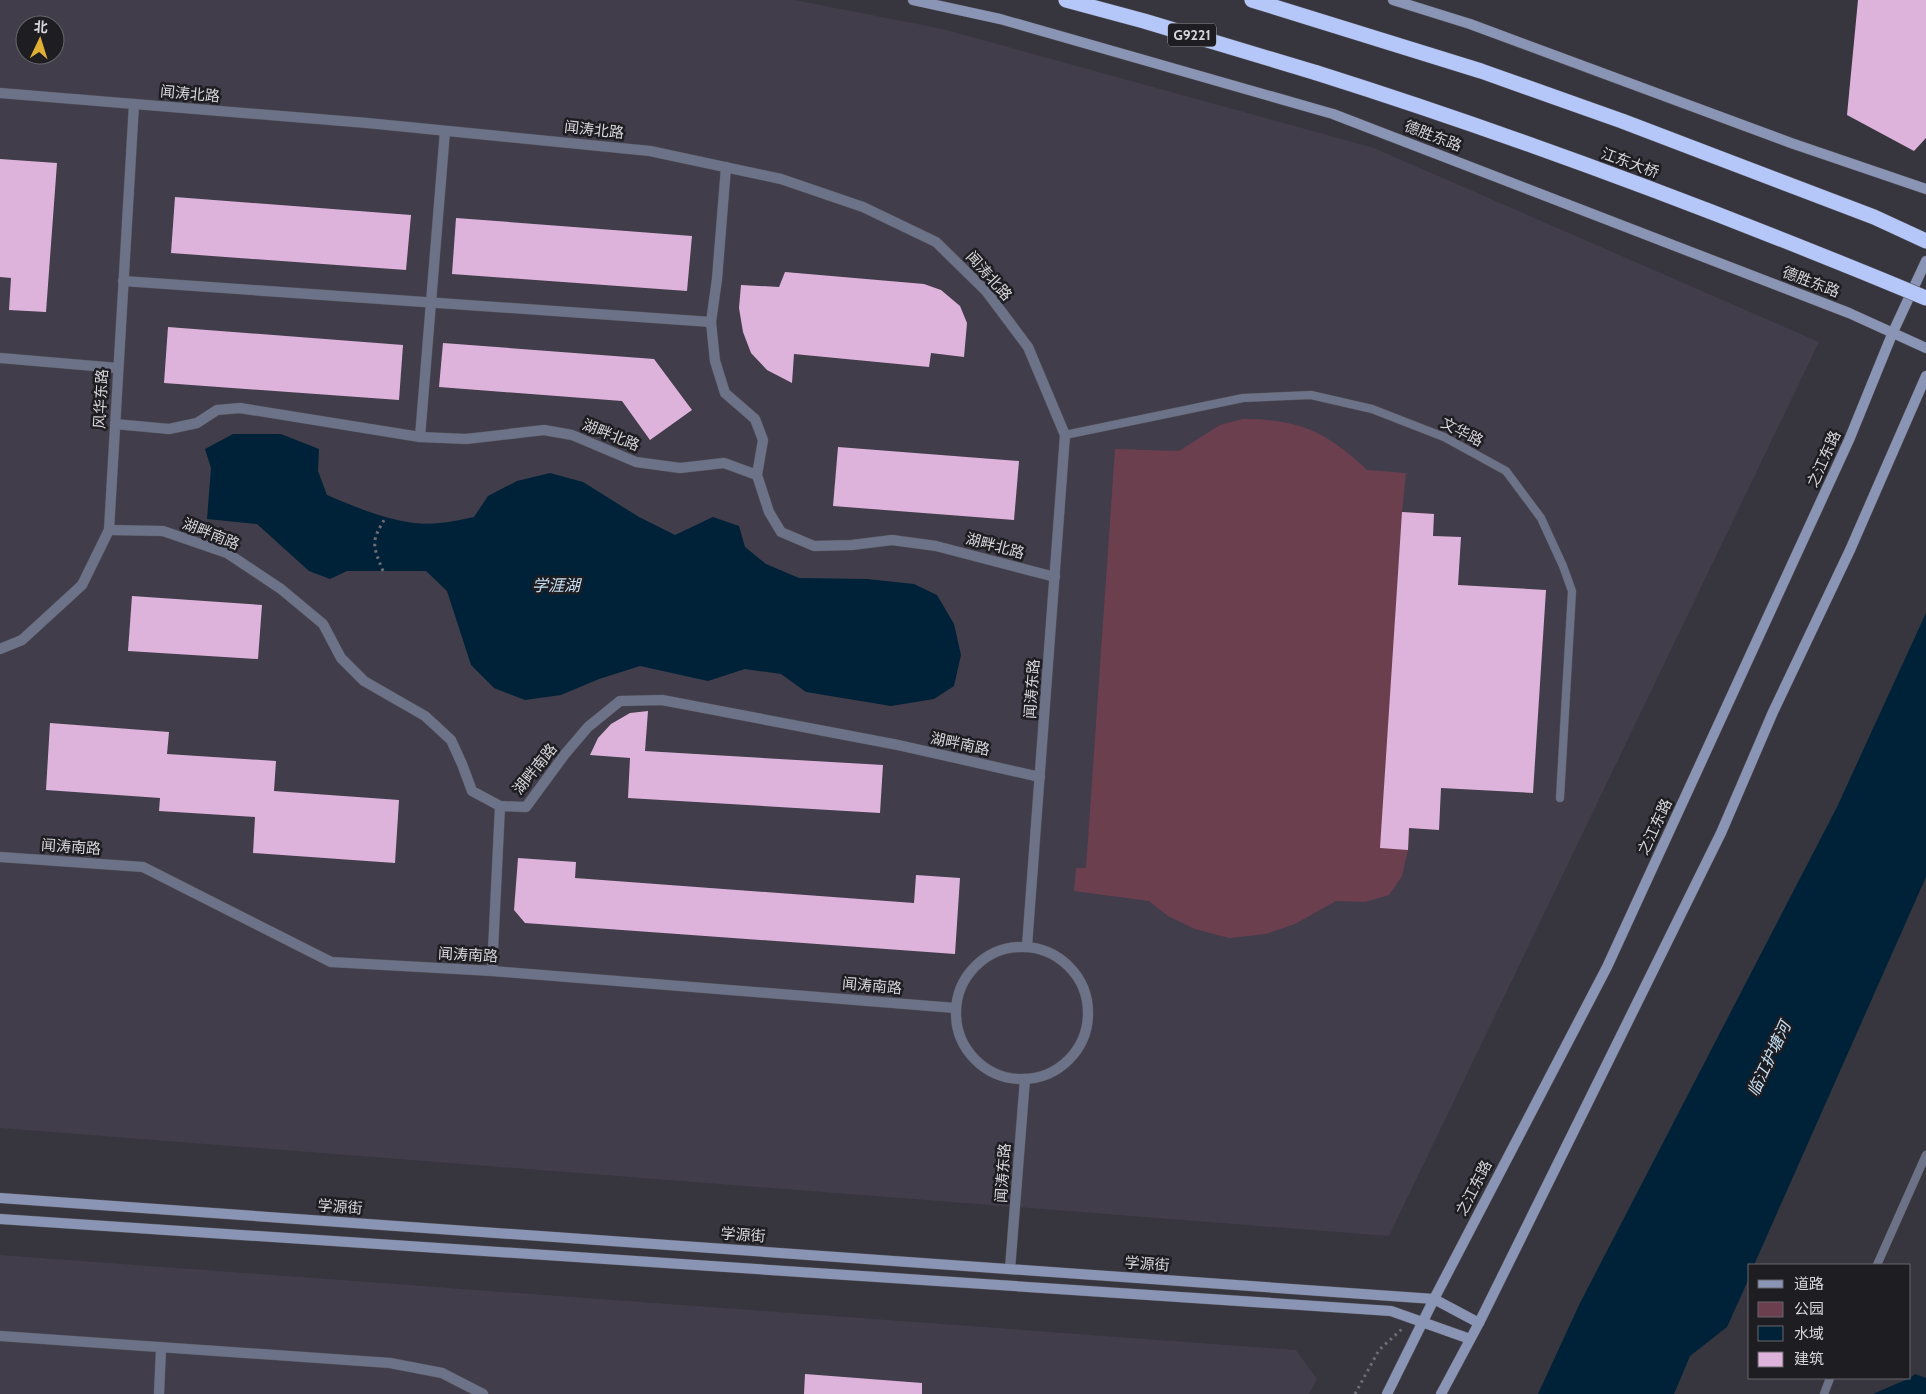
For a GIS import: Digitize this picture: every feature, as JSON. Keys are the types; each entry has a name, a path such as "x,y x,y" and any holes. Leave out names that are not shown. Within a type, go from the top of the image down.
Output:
{"highway":[{"name":"江东大桥","path":"1066,0 1144,21 1317,73 1480,126 1680,200 1926,298"},
{"path":"1252,0 1480,71 1622,121 1874,217 1926,240"}],"main road":[{"name":"德胜东路","path":"913,0 1000,19 1333,114 1849,313 1926,348"},
{"path":"1393,0 1470,24 1791,142 1926,189"},
{"name":"之江东路","path":"1387,1394 1418,1320 1434,1299 1606,967 1849,440 1893,332 1926,261"},
{"path":"1441,1394 1479,1323 1721,833 1773,712 1850,550 1926,376"},
{"name":"学源街","path":"0,1198 1434,1299 1479,1323"},
{"path":"0,1219 1391,1311 1470,1340"}],"street":[{"name":"闻涛北路","path":"0,93 445,131 650,151 781,179 863,207 936,242 986,291 1028,347 1066,435"},
{"name":"风华东路","path":"0,648 22,640 82,585 109,530 134,104"},
{"path":"420,437 445,131"},
{"path":"726,167 717,279 711,322 715,361 725,393 755,418 762,440 757,475"},
{"path":"123,281 711,322"},
{"path":"0,358 118,368"},
{"name":"湖畔北路","path":"115,424 169,429 197,423 217,410 240,408 420,437 466,439 544,430 572,435 636,462 680,468 724,463 757,475 769,512 781,532 814,546 852,545 892,540 936,546 1055,577"},
{"name":"闻涛东路","path":"1027,946 1066,435"},
{"name":"湖畔南路","path":"109,530 164,531 227,553 281,589 323,624 341,658 364,681 425,716 451,740 472,791 500,806 526,807 565,754 588,727 620,701 662,700 898,745 1040,777"},
{"path":"492,971 500,806"},
{"name":"闻涛南路","path":"0,858 143,868 331,962 492,971 956,1008"},
{"path":"1027,946 1049,952 1068,964 1082,982 1088,1003 1088,1025 1080,1046 1066,1063 1047,1075 1025,1079 1003,1077 983,1067 967,1051 958,1030 956,1008 960,988 971,970 987,956 1006,948 1027,946"},
{"name":"闻涛东路","path":"1010,1269 1025,1079"},
{"path":"0,1336 161,1349 390,1363 442,1373 483,1394"},
{"path":"159,1394 161,1349"}],"lane":[{"name":"文华路","path":"1066,435 1243,398 1311,395 1372,409 1444,437 1506,471 1540,518 1563,566 1572,591 1560,798"},
{"path":"1877,1264 1926,1155"},
{"path":"1824,1394 1830,1379"}],"path":[{"path":"382,571 374,549 375,534 386,516"},
{"path":"1355,1394 1379,1350 1418,1320"}],"shaded area":[{"path":"0,0 795,0 943,29 1374,148 1819,342 1389,1236 0,1128"},
{"path":"0,1255 1296,1350 1317,1379 1309,1394 0,1394"}],"green space":[{"path":"1243,419 1296,425 1325,437 1339,446 1367,470 1406,473 1402,512 1434,514 1408,850 1402,876 1389,895 1365,902 1336,901 1295,924 1266,934 1229,938 1195,929 1168,916 1149,901 1074,891 1076,868 1086,868 1115,449 1179,451 1220,425"}],"water":[{"name":"学涯湖","path":"233,434 281,434 319,449 318,471 327,495 397,520 426,524 444,523 474,517 488,496 517,481 550,473 583,482 639,517 675,535 713,517 739,526 745,547 766,564 799,578 867,579 914,584 937,595 954,624 961,655 954,686 934,699 891,706 806,692 781,674 745,669 708,681 640,666 599,679 561,695 525,700 494,688 471,665 447,591 426,571 347,571 330,579 309,571 257,524 207,519 211,468 205,449"},
{"name":"临江护塘河","path":"1926,613 1926,877 1754,1264 1748,1264 1748,1280 1727,1327 1690,1356 1674,1394 1538,1394 1580,1303 1837,807"},
{"path":"1915,1374 1926,1378 1926,1394 1873,1394 1911,1379"}],"building":[{"path":"1858,0 1926,0 1926,138 1914,151 1847,115"},
{"path":"0,159 57,163 46,312 9,310 11,278 0,277"},
{"path":"175,197 411,215 406,270 171,253"},
{"path":"456,218 692,236 687,291 452,274"},
{"path":"785,272 924,284 941,290 960,306 967,323 964,357 931,353 929,367 794,354 792,383 767,370 751,353 743,332 739,308 741,285 779,287"},
{"path":"168,327 403,345 399,400 164,383"},
{"path":"443,343 654,359 692,410 650,440 622,401 439,387"},
{"path":"838,447 1019,461 1014,520 833,506"},
{"path":"1402,512 1434,514 1433,536 1461,537 1458,585 1546,590 1533,793 1441,788 1439,830 1409,828 1408,850 1380,848"},
{"path":"132,596 262,605 258,659 128,651"},
{"path":"648,711 645,751 883,765 880,813 628,798 630,758 590,755 598,738 611,724 630,713"},
{"path":"50,723 169,732 167,754 276,761 274,791 399,800 395,863 253,853 255,817 159,811 160,798 46,790"},
{"path":"518,858 576,862 575,878 914,903 916,875 960,878 955,954 525,923 514,910"},
{"path":"805,1374 922,1383 922,1394 804,1394"}]}
